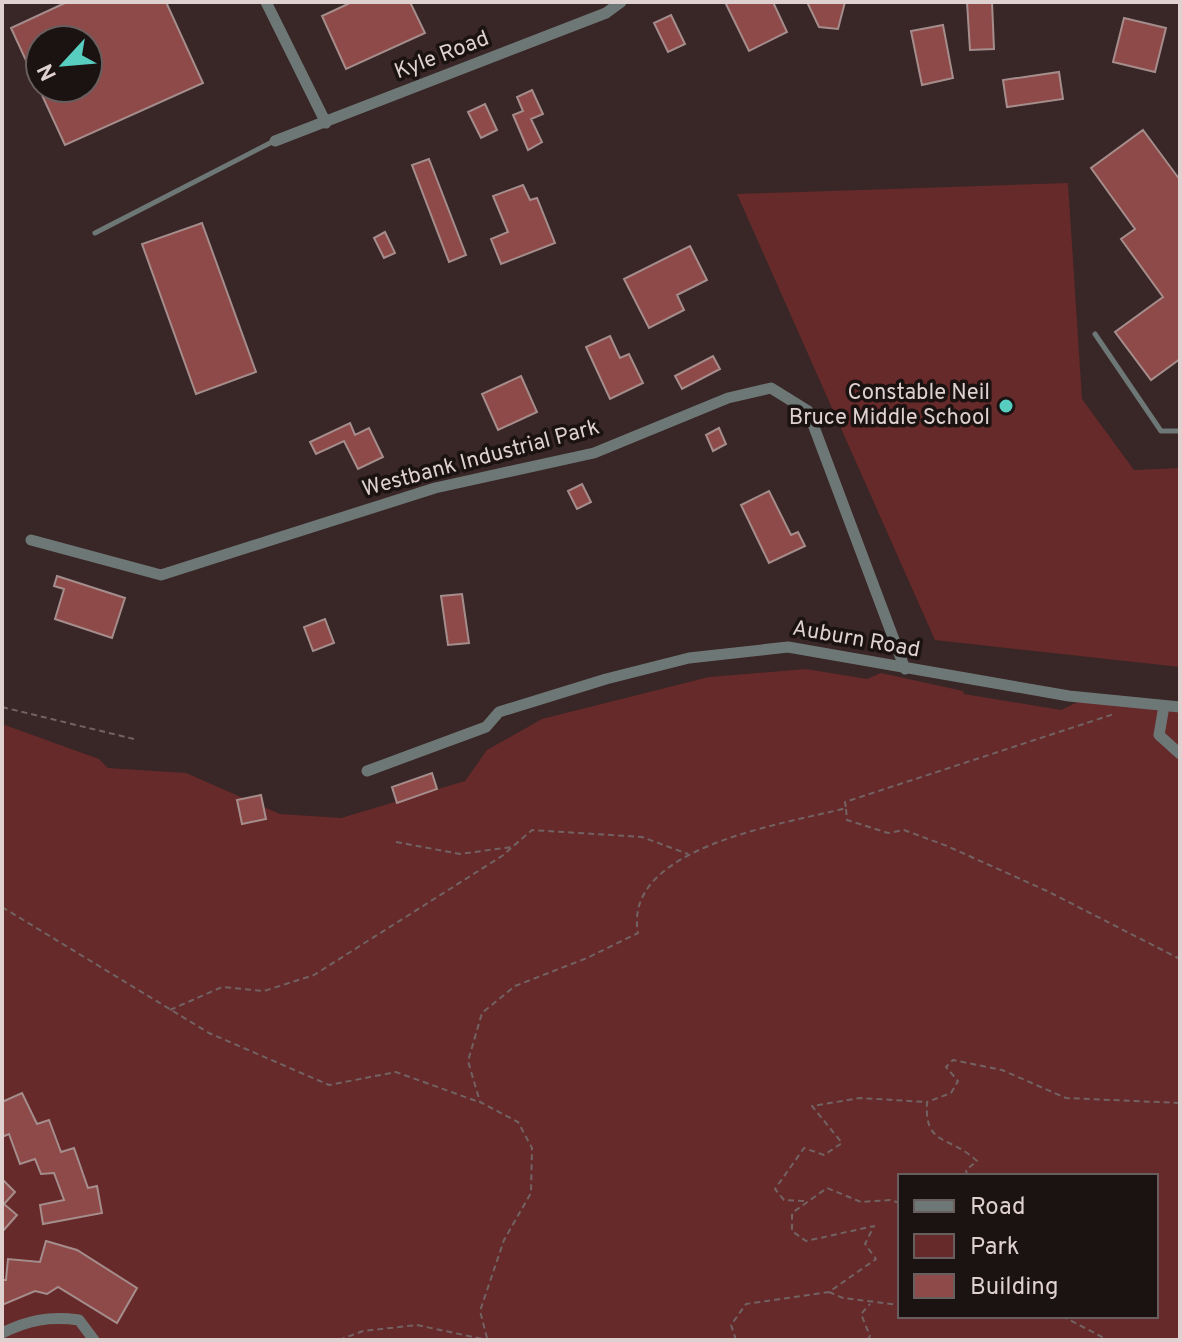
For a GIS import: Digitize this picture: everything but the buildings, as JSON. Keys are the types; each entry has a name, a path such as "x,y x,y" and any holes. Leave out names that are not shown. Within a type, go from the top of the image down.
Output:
{"street":[{"path":"266,2 326,123"},
{"name":"Kyle Road","path":"275,141 606,13 621,2"},
{"name":"Westbank Industrial Park","path":"31,540 161,575 435,488 594,453 728,398 771,388 808,411 905,669"},
{"name":"Auburn Road","path":"367,771 486,727 499,712 606,679 689,658 788,647 1069,696 1180,707"},
{"path":"1164,706 1159,735 1180,754"},
{"path":"2,1333 28,1321 57,1317 79,1320 94,1340"}],"lane":[{"path":"95,233 275,141"},
{"path":"1095,334 1161,431 1180,431"}],"path":[{"path":"2,707 134,739"},
{"path":"1114,714 845,802 847,820 888,833 904,830 947,846 1047,891 1180,959"},
{"path":"480,1102 468,1061 482,1013 515,986 638,933 635,918 653,877 689,854 708,845 846,808"},
{"path":"170,1010 222,987 264,991 314,975 513,847 532,830 642,837 689,854"},
{"path":"396,842 460,854 513,847"},
{"path":"2,907 209,1033 329,1085 396,1072 480,1102 518,1122 532,1148 531,1193 504,1240 480,1311 487,1339"},
{"path":"804,1201 784,1200 775,1189 804,1148 824,1155 842,1143 812,1106 860,1098 894,1103 927,1102 951,1093 958,1081 946,1067 953,1060 1002,1070 1066,1098 1180,1103"},
{"path":"927,1102 925,1124 933,1137 961,1145 977,1161 966,1170 967,1174"},
{"path":"829,1292 876,1259 865,1244 874,1226 806,1241 792,1231 792,1213 804,1201 827,1188 861,1202 898,1202"},
{"path":"736,1340 731,1325 746,1304 829,1292 871,1303 898,1305"},
{"path":"867,1340 870,1336 861,1314 871,1303"},
{"path":"1066,1318 1108,1340"},
{"path":"339,1340 363,1331 417,1325 497,1340"}],"green space":[{"name":"Constable Neil Bruce Middle School","path":"1068,183 1082,399 1134,470 1180,468 1180,667 935,640 737,194"},
{"path":"806,669 867,679 881,673 963,691 964,694 1061,710 1084,699 1180,710 1180,1340 2,1340 2,724 99,759 108,768 186,773 280,814 341,818 465,781 487,750 542,719 709,677"}],"place":[{"name":"Constable Neil Bruce Middle School","path":"1006,406"}]}
